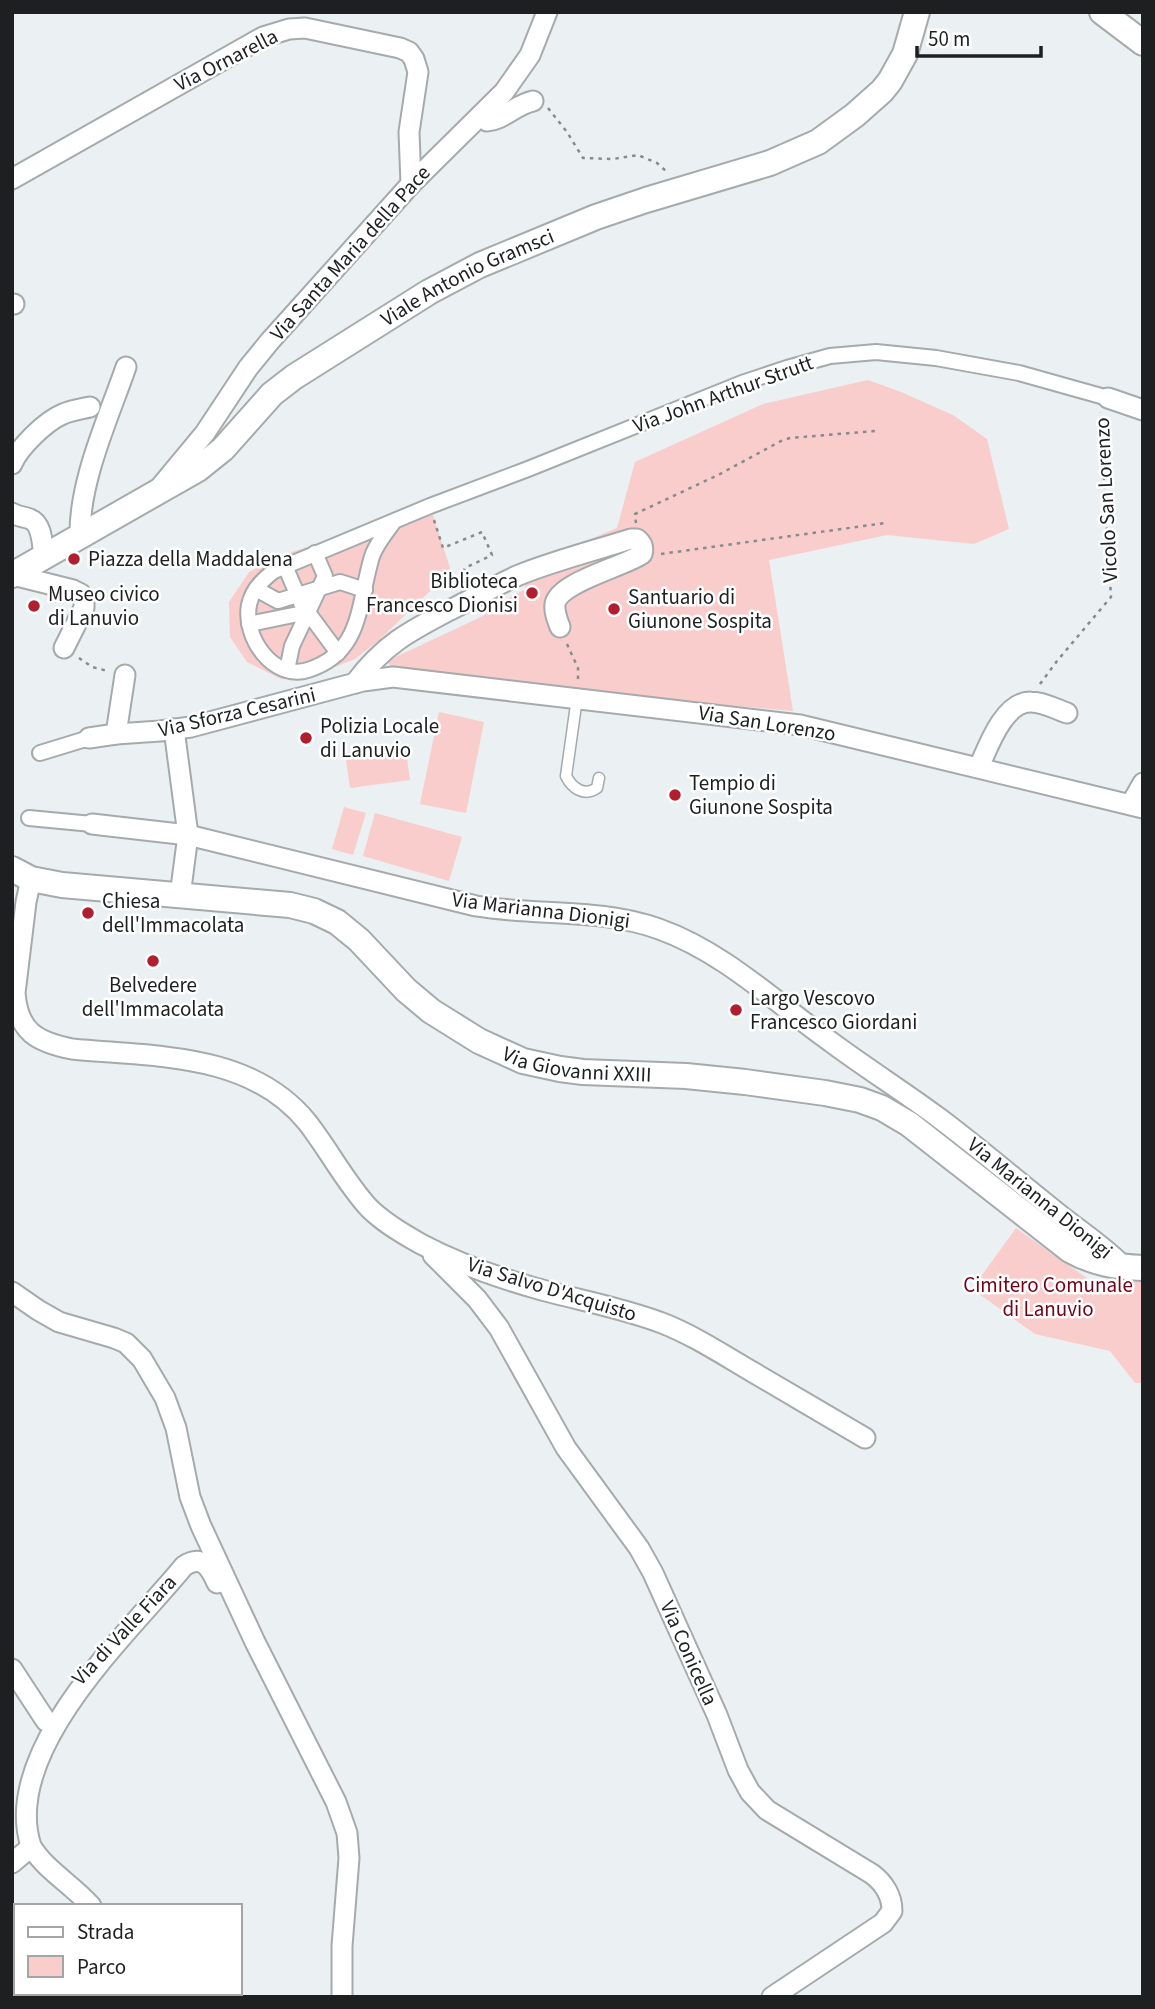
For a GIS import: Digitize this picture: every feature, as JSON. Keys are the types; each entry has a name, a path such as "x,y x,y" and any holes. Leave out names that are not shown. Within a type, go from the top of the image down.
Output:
{"street":[{"name":"Via Santa Maria della Pace","path":"152,496 205,433 262,350 411,184 504,92 524,66 547,12"},
{"name":"Viale Antonio Gramsci","path":"13,575 191,474 217,455 262,404 294,377 429,292 472,269 575,225 675,191 786,158 817,142 846,123 882,91 894,76 905,54 917,12"},
{"path":"1102,12 1143,43"},
{"name":"Via Ornarella","path":"12,179 263,37 297,28 318,30 409,52 418,72 409,132 411,184"},
{"path":"481,116 492,121 517,106 533,101"},
{"name":"Via John Arthur Strutt","path":"256,589 267,576 285,566 430,506 742,383 830,356 876,352 936,358 1019,373 1104,396"},
{"path":"80,536 80,514 85,487 126,367"},
{"path":"1104,396 1143,410"},
{"path":"12,464 24,446 51,421 65,413 90,407"},
{"path":"12,513 32,519 37,524 44,557"},
{"path":"365,590 340,582 278,601 256,589 249,605 251,633 268,659 287,670 309,670 338,653 349,641 355,628 365,590 372,557 393,523"},
{"path":"355,683 371,662 410,631 520,575 631,539 637,548 559,596 555,602 555,611 559,626"},
{"path":"287,670 292,646 325,576 315,553"},
{"path":"285,566 297,595 338,653"},
{"path":"13,575 81,594 84,608 64,648"},
{"path":"249,624 308,612"},
{"path":"116,734 125,675"},
{"name":"Via Sforza Cesarini","path":"89,738 206,723 384,677"},
{"name":"Via San Lorenzo","path":"384,677 800,724 1137,806"},
{"path":"979,767 993,735 1013,708 1028,702 1037,702 1067,713"},
{"path":"174,729 187,835 180,896"},
{"path":"40,753 89,738"},
{"path":"1137,806 1143,783"},
{"path":"29,818 92,824"},
{"name":"Via Marianna Dionigi","path":"92,824 187,835 466,904 509,911 615,918 657,928 689,942 737,972 833,1044 940,1118 1070,1224 1134,1268"},
{"name":"Via Giovanni XXIII","path":"22,874 62,885 290,905 326,916 354,934 406,990 431,1011 479,1041 537,1065 583,1072 745,1082 832,1094 877,1106 909,1124 1070,1250 1092,1261 1134,1268"},
{"name":"Via Salvo D'Acquisto","path":"22,874 26,902 15,993 18,1011 32,1034 48,1044 72,1049 199,1061 237,1072 262,1084 299,1112 370,1208 390,1225 422,1244 501,1278 611,1306 668,1326 721,1353 864,1438"},
{"name":"Via Conicella","path":"422,1244 471,1293 495,1322 566,1448 639,1548 711,1702 740,1776 750,1792 767,1810 872,1874 890,1896 892,1911 883,1923 772,1997"},
{"path":"12,1292 59,1321 120,1340 131,1347 158,1385 172,1417 195,1513 331,1792 347,1833 349,1858 341,1955 342,1997"},
{"name":"Via di Valle Fiara","path":"89,1904 31,1847 22,1824 19,1787 30,1752 54,1707 184,1566 192,1561 208,1567 236,1621 256,1642"},
{"path":"12,1669 46,1721"},
{"path":"12,1863 31,1847"}],"lane":[{"path":"577,698 566,776 570,783 583,792 592,792 597,788 599,778"}],"path":[{"path":"533,101 545,104 567,132 583,159 613,159 638,155 657,163 672,176 675,191"},
{"name":"Vicolo San Lorenzo","path":"1028,702 1057,661 1111,597 1100,432 1104,396"},
{"path":"875,431 781,441 720,474 635,514 637,548 885,523"},
{"path":"430,506 443,548 482,531 492,555 464,568"},
{"path":"559,626 578,668 577,698"},
{"path":"64,648 92,667 125,675"}],"green space":[{"path":"868,380 953,415 987,439 1009,529 974,544 887,535 769,560 793,711 573,692 393,669 387,661 483,616 498,603 526,589 518,569 617,528 635,462 763,404"},
{"path":"430,506 451,571 379,640 355,659 314,675 281,679 247,662 230,637 229,602 249,572 286,554"},
{"path":"439,712 484,722 466,813 420,804"},
{"path":"406,751 410,780 350,788 346,760"},
{"path":"344,807 366,813 353,855 332,849"},
{"path":"375,813 462,837 449,881 363,856"},
{"name":"Cimitero Comunale di Lanuvio","path":"1016,1228 1091,1281 1143,1279 1143,1383 1135,1383 1110,1351 1035,1334 972,1289"}],"place":[{"name":"Piazza della Maddalena","path":"74,559"},
{"name":"Biblioteca Francesco Dionisi","path":"532,593"},
{"name":"Museo civico di Lanuvio","path":"34,606"},
{"name":"Santuario di Giunone Sospita","path":"614,609"},
{"name":"Polizia Locale di Lanuvio","path":"306,738"},
{"name":"Tempio di Giunone Sospita","path":"675,795"},
{"name":"Chiesa dell'Immacolata","path":"88,913"},
{"name":"Belvedere dell'Immacolata","path":"153,961"},
{"name":"Largo Vescovo Francesco Giordani","path":"736,1010"}]}
